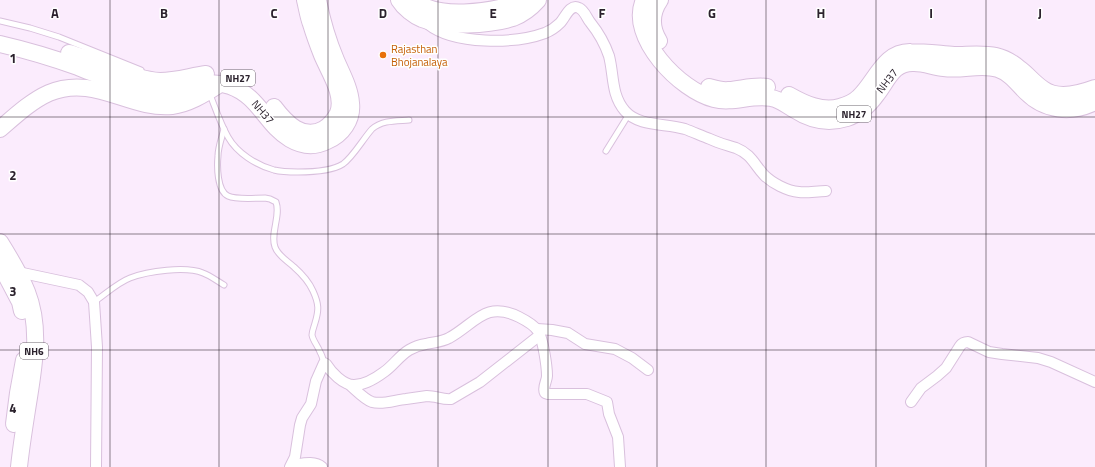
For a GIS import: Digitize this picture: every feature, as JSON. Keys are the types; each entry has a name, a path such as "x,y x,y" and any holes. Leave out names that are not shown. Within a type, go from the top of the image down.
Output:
{"highway":[{"name":"NH37","path":"0,44 68,63 126,85 155,93 166,93 208,84 215,87 229,86 239,90 257,104 281,133 297,143 306,145 321,144 337,136 348,122 351,113 350,94 305,0"},
{"name":"NH37","path":"0,32 99,62 129,74 147,79 160,81 222,73 232,75 258,91 292,127 305,132 314,132 322,130 334,120 340,105 336,87 322,56 316,21 318,0"},
{"path":"399,0 410,12 422,19 435,23 452,24 475,24 514,17 526,12 538,0"},
{"path":"415,0 428,8 440,12 494,9 511,5 520,0"},
{"name":"NH37","path":"644,0 640,13 641,23 645,35 654,51 677,78 702,95 715,100 727,101 759,97 773,98 809,118 820,121 834,120 848,117 862,110 872,101 894,70 902,64 913,62 944,68 960,69 985,66 997,68 1007,72 1036,101 1059,109 1072,109 1095,102"},
{"name":"NH37","path":"660,0 656,5 653,16 653,26 656,37 678,66 705,86 717,89 727,90 766,86 778,89 804,104 827,109 838,107 849,104 858,99 890,58 909,52 996,56 1006,59 1015,65 1044,90 1051,93 1073,95 1095,88"},
{"path":"0,129 29,104 50,92 66,88 84,87 98,89 137,101 156,105 172,106 196,99 215,87"},
{"name":"NH6","path":"0,242 18,272 28,293 35,328 31,384 19,467"},
{"name":"NH6","path":"0,264 20,302 24,323 25,356 18,393 9,467"}],"street":[{"path":"422,19 433,28 450,35 477,40 503,41 545,33 559,24 570,9 577,7 582,10 604,44 609,56 615,93 622,106 629,114 638,120 685,129 739,150 752,159 764,175 774,183 786,188 797,192 826,191"},
{"path":"18,272 79,285 88,292 94,302 97,347 96,467"},
{"path":"350,385 360,384 372,380 383,373 409,350 450,338 477,317 496,310 512,313 538,332 545,356 547,374 544,392 548,394 587,394 606,401 608,414 618,437 620,467"},
{"path":"291,466 295,457 302,418 311,404 316,380 324,363 334,374 368,400 378,403 429,396 448,400 456,397 480,382 538,332 552,330 568,333 585,344 615,349 632,358 648,370"},
{"path":"911,402 921,388 946,368 964,342 968,342 989,352 1038,358 1051,362 1095,382"},
{"path":"291,466 314,463 322,467"}],"lane":[{"path":"0,21 59,37 144,71"},
{"path":"150,74 167,80"},
{"path":"215,87 224,129 233,144 241,153 251,160 275,170 304,172 324,170 342,164 376,125 381,123 409,120"},
{"path":"606,151 629,114"},
{"path":"224,129 218,155 219,181 221,188 225,194 232,197 265,198 276,202 277,210 274,237 276,250 295,267 307,281 317,299 318,309 312,335 324,363"},
{"path":"94,302 129,279 155,272 192,270 202,272 224,285"}],"place":[{"name":"Rajasthan Bhojanalaya","path":"383,55"}]}
